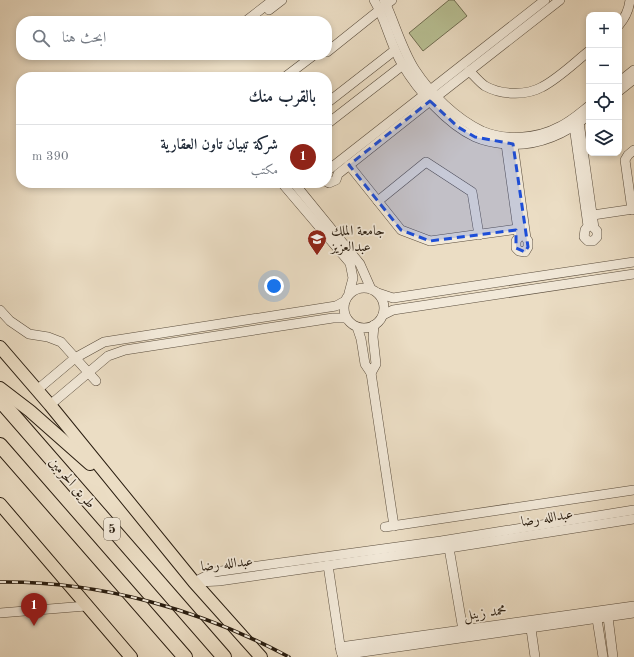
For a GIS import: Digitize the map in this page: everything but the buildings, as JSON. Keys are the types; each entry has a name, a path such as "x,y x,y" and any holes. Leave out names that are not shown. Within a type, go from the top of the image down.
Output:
{"highway":[{"name":"طريق الحرمين","path":"0,400 224,657"},
{"name":"طريق الحرمين","path":"0,445 185,657"}],"main road":[{"path":"0,347 50,405 194,582 261,657"},
{"path":"0,388 30,411 118,489"},
{"path":"0,504 131,657"}],"street":[{"path":"252,16 273,0"},
{"path":"262,16 282,0"},
{"path":"332,182 336,180 338,174 545,0"},
{"path":"332,167 430,96 469,71 560,0"},
{"path":"622,20 629,8 630,0"},
{"path":"382,3 403,49 430,96 482,131 508,137 527,137 552,130 573,119 586,108"},
{"path":"332,41 382,3"},
{"path":"382,3 394,50 402,65 413,80 430,96 458,127 475,137 493,143 532,143 546,140 563,133 586,117"},
{"path":"332,48 382,3"},
{"path":"332,100 394,50"},
{"path":"469,71 484,85 495,90 511,93 527,92 541,88 586,53"},
{"path":"292,72 307,60"},
{"path":"301,72 317,60"},
{"path":"332,120 402,65"},
{"path":"622,80 634,70"},
{"path":"622,89 634,79"},
{"path":"576,124 594,228 597,231 597,237 593,241 588,241 584,237 585,230 588,226 576,124"},
{"path":"509,144 526,238 528,241 528,247 524,252 519,252 516,248 516,241 519,237 509,144"},
{"path":"593,216 633,210 625,160 634,150"},
{"path":"378,201 426,162 472,192 479,235"},
{"path":"349,165 401,230 430,241 518,229"},
{"path":"286,188 350,263 353,278 343,310 346,318 357,327 366,328 374,325 383,315 393,310 634,274"},
{"path":"298,188 360,264 374,291 381,297 384,306 383,315"},
{"path":"37,390 75,358 104,342 336,306 357,288 374,291 393,298 634,262"},
{"path":"0,310 10,322 29,334 48,337 61,342 96,381"},
{"path":"50,405 108,356 124,350 333,318 346,318"},
{"path":"372,373 376,364 373,337 374,325"},
{"path":"357,327 361,339 365,364 372,373 394,526"},
{"path":"385,527 634,490"},
{"name":"عبدالله رضا","path":"194,582 214,572 440,541 634,510"},
{"name":"عبدالله رضا","path":"194,582 219,581 449,548 634,519"},
{"path":"449,548 463,630"},
{"path":"328,565 341,653"},
{"path":"0,612 86,606"},
{"name":"محمد زينل","path":"341,653 530,624 634,606"},
{"name":"محمد زينل","path":"341,653 463,630 598,618 634,613"},
{"path":"608,617 613,657"},
{"path":"598,618 603,657"},
{"path":"530,624 535,657"}],"highlighted area":[{"path":"430,101 458,127 475,137 513,144 528,247 525,252 516,248 516,230 430,241 401,230 349,165"}],"green space":[{"path":"449,0 454,0 467,16 423,51 409,33"}],"railway":[{"path":"0,582 38,583 75,587 113,593 149,602 186,612 221,625 289,657"}],"place":[{"name":"جامعة الملك عبدالعزيز","path":"317,256"},
{"name":"شركة تبيان تاون العقارية","path":"34,626"}]}
